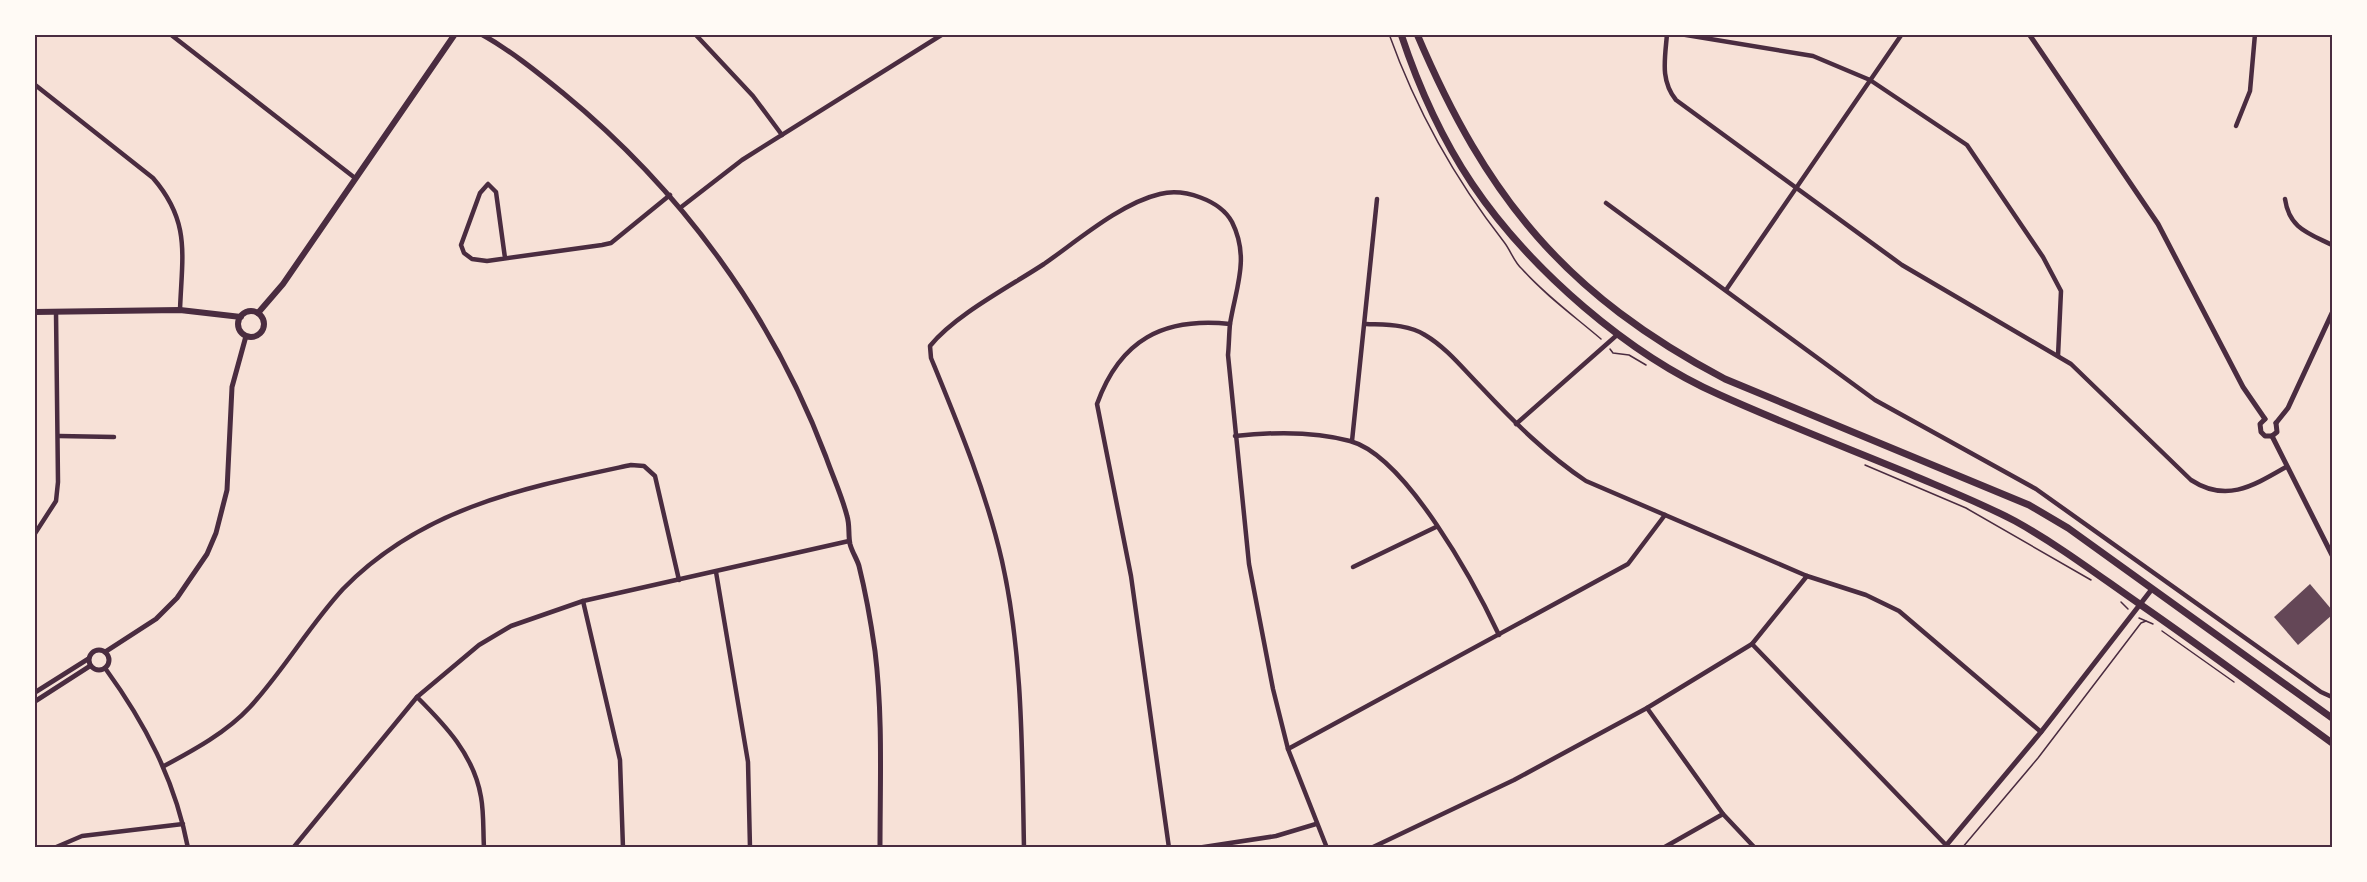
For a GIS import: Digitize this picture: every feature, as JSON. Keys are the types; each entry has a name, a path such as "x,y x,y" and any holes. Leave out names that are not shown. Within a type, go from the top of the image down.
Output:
{"main road":[{"path":"258,313 283,284 455,34"},
{"path":"1401,34 1415,77 1434,118 1455,159 1479,196 1541,270 1617,335 1666,368 1719,395 2012,519 2059,547 2332,743"},
{"path":"1417,34 1458,122 1502,193 1525,224 1577,279 1632,323 1683,357 1725,379 2029,505 2068,528 2332,718"},
{"path":"34,312 180,310 241,317 248,312 258,313 263,319 263,330 257,336 246,336 240,330 241,317"}],"street":[{"path":"170,34 355,178"},
{"path":"481,34 523,62 582,108 670,195 732,275 786,364 815,427 844,506 848,519 849,541 859,563 875,659 880,747 880,848"},
{"path":"694,34 753,96 782,135"},
{"path":"680,208 722,174 943,34"},
{"path":"1667,34 1664,73 1666,83 1676,100 1902,265 2071,364 2200,486 2223,493 2235,492 2255,485 2286,467"},
{"path":"1680,34 1813,56 1870,80 1967,146 2037,247 2061,291 2058,356"},
{"path":"1726,290 1902,34"},
{"path":"2029,34 2158,224 2243,387 2265,419"},
{"path":"2236,126 2250,91 2255,34"},
{"path":"34,84 153,178 168,195 178,215 182,244 180,310"},
{"path":"505,258 496,192 488,184 480,193 462,239 462,250 468,257 480,261 505,258 611,243 670,195"},
{"path":"1024,848 1020,686 1002,562 986,506 963,437 932,358 930,346 1007,287 1134,204 1162,193 1199,197 1219,208 1231,221 1242,249 1243,266 1230,324 1228,355 1249,564 1280,726 1327,848"},
{"path":"1352,441 1366,324 1377,199"},
{"path":"2285,199 2291,220 2300,230 2332,244"},
{"path":"1606,204 1875,400 2036,489 2321,692 2332,697"},
{"path":"34,535 56,501 59,436 56,312"},
{"path":"2276,423 2288,408 2332,313"},
{"path":"1168,848 1131,576 1097,404 1107,378 1130,348 1162,329 1209,321 1230,324"},
{"path":"1366,324 1399,326 1423,333 1445,350 1516,424 1563,466 1586,481 1808,576 1866,595 1899,611 2041,732"},
{"path":"1516,424 1617,335"},
{"path":"34,702 89,662 94,650 105,652 156,619 177,598 212,544 224,510 232,387 246,336"},
{"path":"2265,419 2272,419 2276,423 2277,432 2272,436 2265,436 2261,432 2260,424 2265,419"},
{"path":"1236,436 1303,434 1352,441 1390,467 1411,489 1436,527 1486,606 1499,635"},
{"path":"59,436 114,437"},
{"path":"2272,436 2332,555"},
{"path":"164,766 222,730 249,708 323,612 363,571 419,531 484,500 546,483 631,465 644,466 655,476 679,580"},
{"path":"1288,749 1628,564 1665,515"},
{"path":"1353,567 1436,527"},
{"path":"293,848 417,697 479,645 511,626 583,601 849,541"},
{"path":"716,572 748,762 750,848"},
{"path":"1371,848 1514,780 1647,708 1752,644 1808,576"},
{"path":"1752,644 1945,846 2041,732 2152,589"},
{"path":"583,601 620,760 623,848"},
{"path":"105,652 109,658 105,668"},
{"path":"89,662 96,670 105,668"},
{"path":"34,693 89,662"},
{"path":"105,668 131,704 164,766 183,824 188,848"},
{"path":"417,697 453,732 472,769 481,796 484,848"},
{"path":"1647,708 1723,814 1755,848"},
{"path":"1663,848 1723,814"},
{"path":"54,848 82,836 183,824"},
{"path":"1197,848 1276,836 1316,824"}],"path":[{"path":"1614,353 1629,355 1647,365"},
{"path":"1857,461 1966,508 2093,582"},
{"path":"2120,600 2123,606"},
{"path":"2142,620 2153,624"},
{"path":"1962,848 2038,758 2140,623 2147,621"},
{"path":"2163,631 2240,686"}],"building":[{"path":"2310,584 2332,610 2332,615 2298,645 2274,617"}]}
